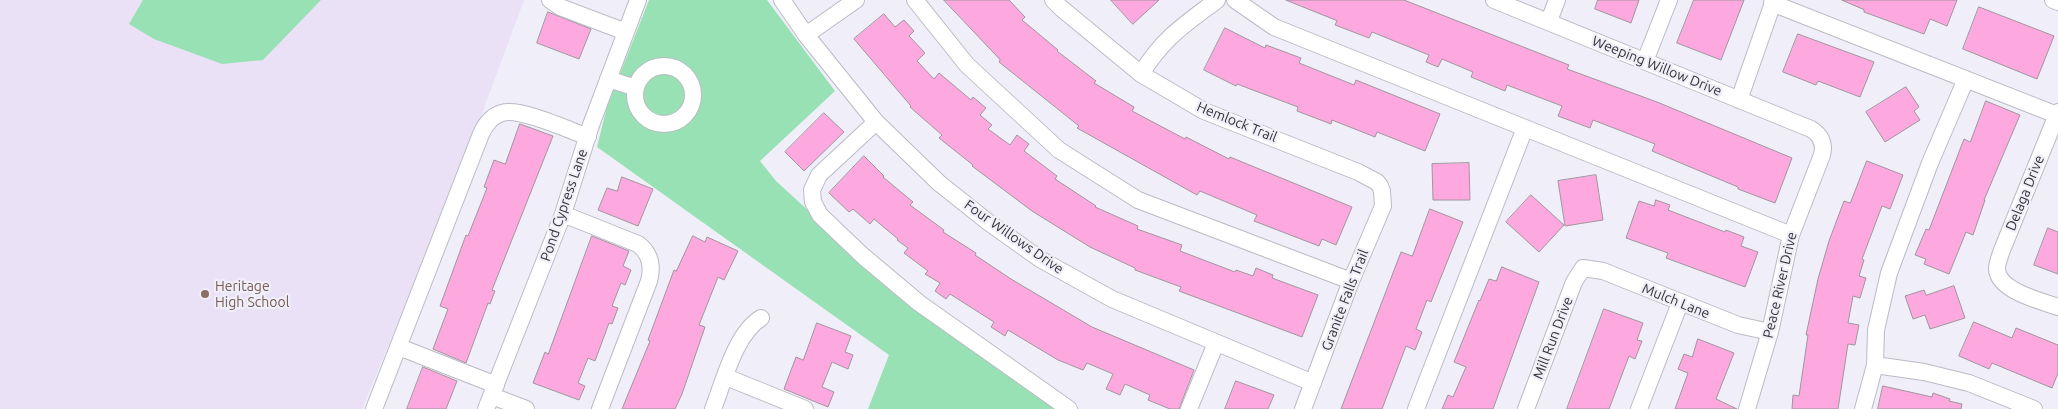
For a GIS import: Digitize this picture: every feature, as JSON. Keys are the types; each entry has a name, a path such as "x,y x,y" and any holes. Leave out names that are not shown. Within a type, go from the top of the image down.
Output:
{"street":[{"path":"550,0 560,7 626,32"},
{"name":"Pond Cypress Lane","path":"492,397 563,214 608,79 638,0"},
{"name":"Four Willows Drive","path":"782,0 806,36 876,122 939,183 988,222 1040,259 1112,299 1313,383"},
{"path":"806,36 856,0"},
{"path":"915,0 967,64 1059,150 1138,200 1351,281"},
{"name":"Hemlock Trail","path":"1054,0 1061,8 1141,74 1204,111 1358,172 1376,182 1382,190"},
{"path":"1141,74 1154,53 1172,34 1217,0"},
{"path":"1235,0 1270,25 1791,235"},
{"name":"Weeping Willow Drive","path":"1494,0 1810,129 1819,136"},
{"path":"1549,21 1557,0"},
{"path":"1645,62 1669,0"},
{"path":"2052,0 2058,2"},
{"path":"1739,100 1773,1 1966,79 2057,113"},
{"path":"608,79 636,88"},
{"path":"1863,409 1874,365 1876,330 1889,273 1930,163 1966,79"},
{"path":"374,409 481,134 490,120 501,113 515,112 588,137"},
{"name":"Delaga Drive","path":"2057,113 2002,250 1997,270 2002,282 2009,288 2058,307"},
{"path":"876,122 819,175 814,182 812,196 820,214 863,256 919,303 1069,409"},
{"path":"1416,409 1525,128"},
{"name":"Peace River Drive","path":"1747,409 1770,332 1791,235 1822,155 1823,145 1819,136"},
{"name":"Granite Falls Trail","path":"1303,409 1351,281 1380,212 1383,200 1382,190"},
{"path":"563,214 638,244 645,251 651,264 650,281 600,409"},
{"name":"Mulch Lane","path":"1583,268 1603,271 1738,325 1770,332"},
{"name":"Mill Run Drive","path":"1526,409 1574,282 1583,268"},
{"path":"1639,409 1680,303"},
{"path":"713,409 746,331 761,318"},
{"path":"1189,409 1216,343"},
{"path":"399,347 492,397 526,409"},
{"path":"1874,365 1924,372 1969,383 2034,409"},
{"path":"726,377 805,409"}],"shaded area":[{"name":"Heritage High School","path":"0,0 524,0 458,178 362,409 0,409"}],"green space":[{"path":"143,0 321,0 263,60 222,64 154,39 129,24"},
{"path":"649,0 767,0 835,91 760,161 776,181 908,302 1061,409 868,409 889,355 597,147 607,107"}],"building":[{"path":"944,0 1009,0 1025,17 1022,20 1057,51 1096,81 1094,83 1134,107 1132,111 1185,139 1186,137 1229,159 1230,157 1352,207 1336,245 1322,239 1319,246 1254,221 1257,215 1200,191 1197,195 1077,128 1079,126 999,62 1000,60"},
{"path":"1111,0 1159,0 1133,24"},
{"path":"1286,0 1404,0 1569,65 1567,69 1657,102 1792,158 1775,203 1738,189 1738,187 1652,151 1655,144 1593,120 1590,128 1558,116 1562,106 1507,85 1505,91 1471,77 1473,72 1442,59 1438,67 1426,62 1429,55 1372,32 1369,38 1335,25 1337,21"},
{"path":"1598,0 1639,0 1631,23 1595,9"},
{"path":"1694,0 1744,0 1721,60 1677,43"},
{"path":"1842,0 1957,0 1947,26 1930,19 1924,34 1864,12 1864,10"},
{"path":"1979,7 2054,36 2037,79 1963,49"},
{"path":"548,12 591,29 579,59 537,43"},
{"path":"884,14 895,27 904,20 914,31 909,36 925,53 917,61 934,79 939,73 971,100 973,97 986,108 980,115 992,125 988,129 1010,145 1017,135 1029,144 1024,151 1057,176 1055,179 1095,207 1138,226 1137,229 1182,245 1180,251 1235,272 1236,270 1253,276 1256,268 1273,275 1272,278 1318,295 1302,337 1179,291 1181,287 1135,270 1135,268 1090,247 1032,211 972,166 939,138 942,135 910,107 854,39"},
{"path":"1225,28 1265,48 1266,45 1301,58 1299,63 1354,85 1356,80 1440,114 1425,151 1377,132 1375,137 1332,120 1331,124 1297,111 1298,107 1237,84 1236,86 1204,70"},
{"path":"1798,34 1874,62 1860,97 1818,81 1816,85 1783,72"},
{"path":"1906,87 1919,107 1914,111 1920,120 1885,142 1866,112"},
{"path":"1986,101 2020,115 1984,200 1973,235 1966,232 1949,274 1924,264 1926,259 1915,255 1926,229 1929,230 1964,139 1970,142"},
{"path":"824,113 844,132 804,171 785,152"},
{"path":"520,124 553,136 492,290 495,291 490,304 488,303 466,363 433,349 448,309 440,306 466,235 468,236 487,188 484,187 494,160 505,164"},
{"path":"864,156 883,177 913,202 910,205 944,230 943,232 1011,279 1092,327 1194,370 1179,409 1170,409 1148,400 1150,395 1125,384 1120,395 1106,389 1113,374 1087,363 1083,370 1058,360 1008,330 1005,336 991,327 994,322 950,294 946,299 935,291 940,283 925,274 928,271 904,253 908,248 874,219 870,224 853,209 849,212 829,193"},
{"path":"1867,161 1903,175 1890,209 1882,206 1862,259 1864,260 1859,276 1866,278 1860,298 1853,296 1848,323 1859,325 1855,345 1848,344 1838,409 1792,409 1793,395 1799,396 1808,335 1806,335 1818,279 1829,241 1844,201 1850,203"},
{"path":"1469,163 1470,200 1433,200 1432,164"},
{"path":"1596,175 1603,220 1565,226 1558,181"},
{"path":"622,177 653,189 638,226 598,210 607,188 617,191"},
{"path":"1531,195 1564,225 1539,252 1506,222"},
{"path":"1656,200 1670,205 1668,210 1725,232 1726,230 1744,237 1741,246 1758,252 1745,287 1666,258 1668,253 1626,238 1639,201 1654,206"},
{"path":"1430,209 1463,222 1431,302 1427,300 1416,329 1422,332 1415,350 1406,346 1382,409 1341,409 1401,252 1412,256"},
{"path":"2048,228 2058,232 2058,274 2034,265"},
{"path":"592,236 629,251 623,266 631,270 625,285 621,283 612,306 618,308 612,324 609,323 595,361 588,358 578,383 585,386 579,400 533,383 545,352 548,354"},
{"path":"693,236 705,242 707,237 738,251 724,280 718,277 699,325 705,327 682,394 675,409 622,409 650,341 648,340 674,270 676,271"},
{"path":"1502,267 1539,282 1493,409 1442,409 1448,395 1453,397 1466,367 1454,362 1479,300 1489,279 1496,281"},
{"path":"1954,286 1965,318 1930,329 1925,315 1913,319 1905,296 1924,290 1926,295"},
{"path":"1604,309 1643,323 1637,340 1642,341 1635,359 1629,356 1609,409 1567,409"},
{"path":"1974,322 2012,338 2016,328 2058,345 2058,373 2052,388 1992,363 1989,369 1959,356"},
{"path":"817,323 851,336 845,352 853,355 848,369 832,362 822,387 834,392 828,407 784,389 796,357 803,360"},
{"path":"1698,339 1734,353 1716,399 1737,409 1675,409 1688,373 1678,369 1684,354 1692,357"},
{"path":"423,367 457,381 446,409 407,409"},
{"path":"1236,381 1274,395 1268,409 1225,409"},
{"path":"1883,386 1932,397 1933,393 1950,399 1949,401 1962,404 1961,409 1878,409"}],"place":[{"name":"Heritage High School","path":"205,294"}]}
